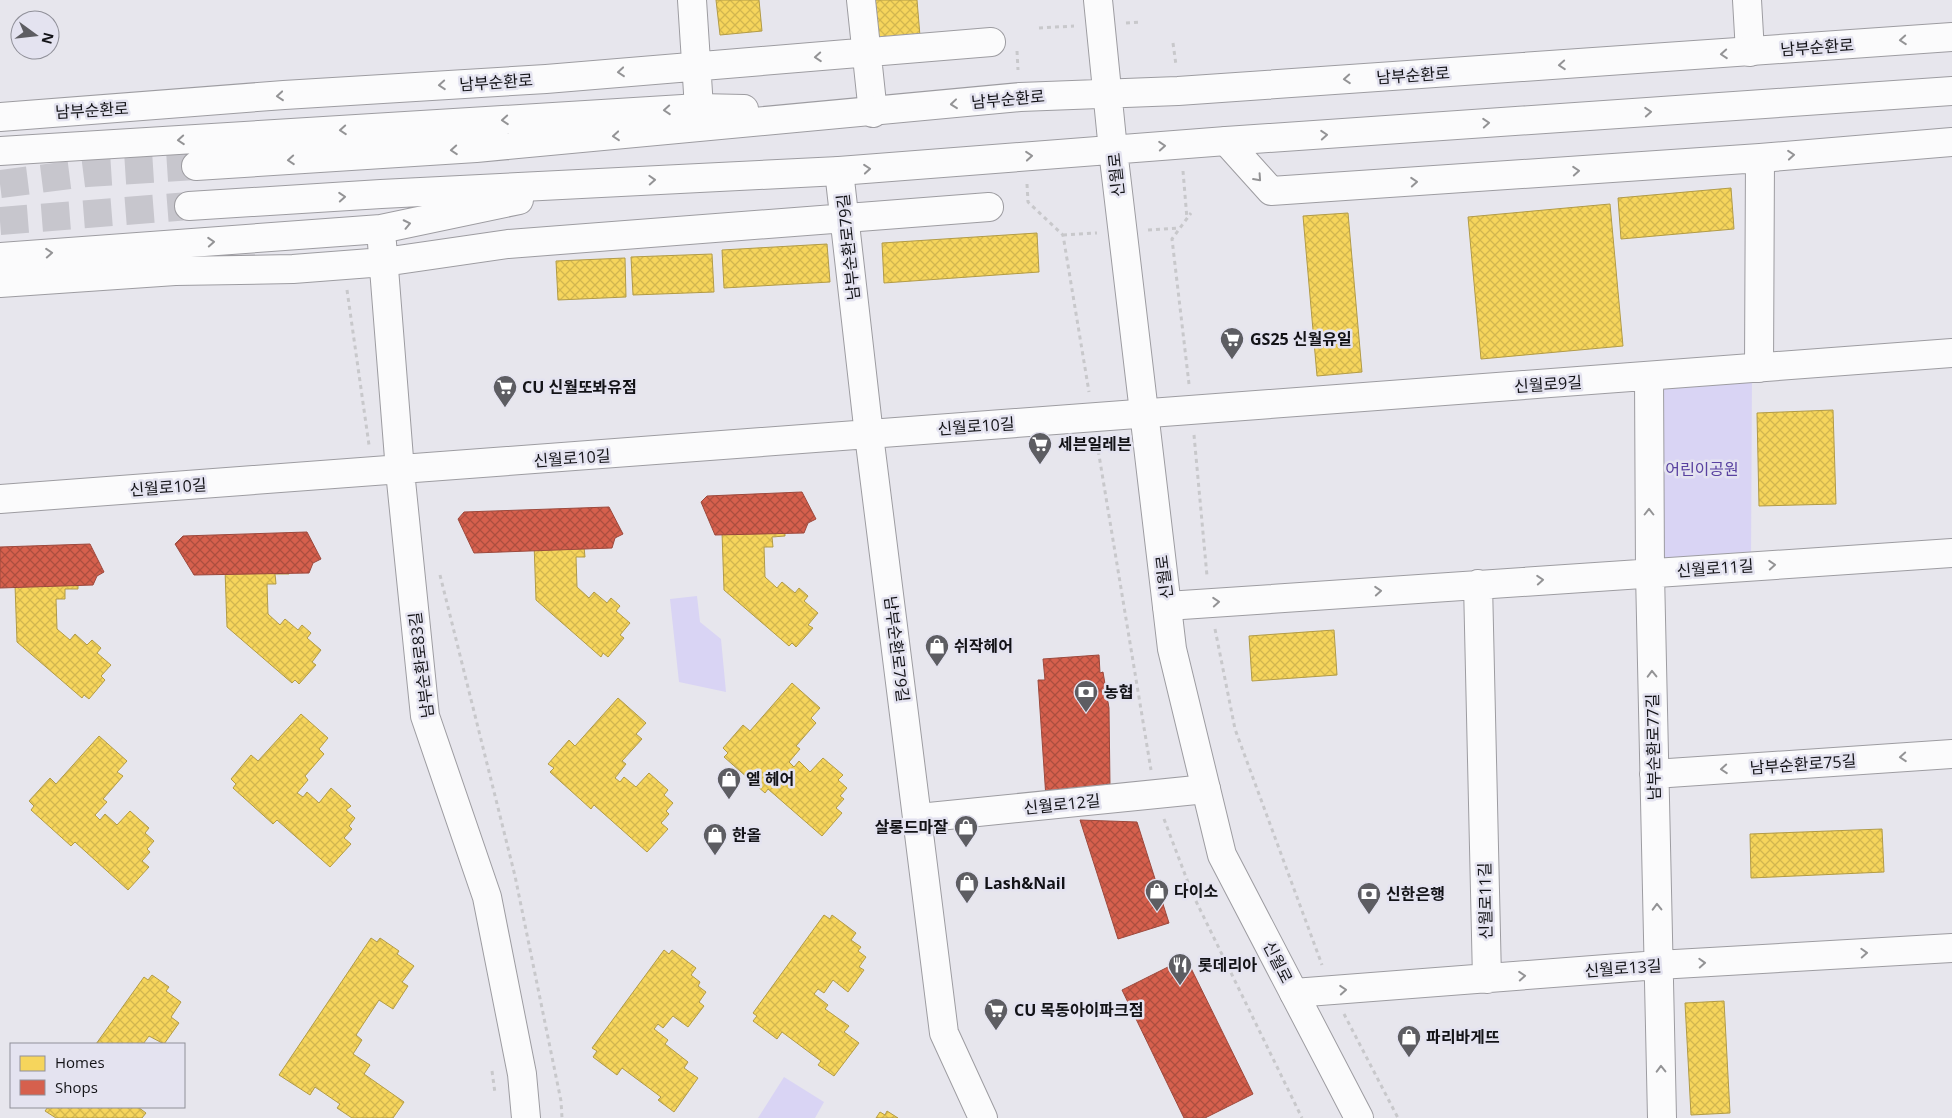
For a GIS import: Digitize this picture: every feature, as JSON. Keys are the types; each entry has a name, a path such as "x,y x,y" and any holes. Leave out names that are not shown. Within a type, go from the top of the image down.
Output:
{"street":[{"path":"692,0 699,108"},
{"path":"861,0 873,112"},
{"name":"신월로","path":"1098,0 1113,150 1172,649 1222,855 1359,1118"},
{"path":"1747,0 1750,52"},
{"name":"남부순환로","path":"196,166 476,148 1020,97 1178,91 1952,37"},
{"name":"남부순환로","path":"0,117 546,79 991,42"},
{"path":"189,206 604,182 840,171 1952,91"},
{"path":"207,102 209,138"},
{"name":"남부순환로","path":"0,151 699,108 873,112"},
{"path":"1226,142 1271,192 1760,158 1952,142"},
{"path":"1759,368 1760,158"},
{"name":"남부순환로79길","path":"840,171 869,434 919,818 944,1033 983,1118"},
{"path":"0,257 381,229 604,182"},
{"path":"0,283 174,271 293,269 384,262 508,244 845,220 988,207"},
{"name":"남부순환로83길","path":"381,229 400,471 425,716 487,897 522,1074 526,1118"},
{"path":"174,271 176,244"},
{"name":"신월로9길","path":"1144,414 1952,353"},
{"name":"남부순환로77길","path":"1649,376 1650,573 1662,1118"},
{"name":"신월로10길","path":"0,499 400,471 1144,414"},
{"name":"신월로11길","path":"1167,606 1952,552"},
{"name":"신월로11길","path":"1478,584 1486,979"},
{"name":"남부순환로75길","path":"1654,774 1952,754"},
{"name":"신월로12길","path":"919,818 1206,789"},
{"name":"신월로13길","path":"1294,993 1658,966 1952,948"}],"path":[{"path":"1191,213 1172,239 1192,410 1210,603 1235,729 1331,990 1398,1118"},
{"path":"439,572 515,876 561,1102 562,1118"}],"green space":[{"name":"어린이공원","path":"1752,372 1751,562 1653,569 1652,376"},
{"path":"697,596 700,622 721,639 726,692 679,682 670,599"},
{"path":"784,1077 824,1102 815,1118 758,1118"}],"building: Homes":[{"path":"716,0 759,0 762,31 720,35"},
{"path":"875,0 917,0 920,36 878,40"},
{"path":"1731,188 1734,229 1621,239 1618,198"},
{"path":"1610,204 1623,346 1481,359 1468,217"},
{"path":"1348,213 1362,372 1317,376 1303,216"},
{"path":"1037,233 1039,272 884,283 882,243"},
{"path":"827,244 830,282 724,288 722,250"},
{"path":"712,254 714,292 633,295 631,257"},
{"path":"625,258 626,297 558,300 556,261"},
{"path":"1833,410 1836,504 1759,506 1757,413"},
{"path":"760,502 761,529 785,528 785,536 772,537 773,547 764,547 765,577 777,588 782,582 795,593 799,588 808,596 804,601 818,613 808,625 813,628 796,647 792,643 789,646 724,590 721,503"},
{"path":"572,513 573,539 597,538 597,547 584,547 585,557 576,557 577,587 589,598 594,592 607,603 611,598 620,606 616,611 630,623 620,635 624,638 608,657 603,653 601,657 536,600 533,514"},
{"path":"264,539 264,566 288,565 289,574 275,574 276,584 267,584 268,614 280,625 285,619 298,630 302,625 311,633 307,638 321,650 312,662 316,665 299,684 295,680 292,683 227,627 224,541"},
{"path":"53,554 54,581 78,580 78,589 65,589 65,599 56,599 57,629 70,640 75,634 87,645 92,640 101,648 97,653 111,665 101,676 105,680 89,699 84,695 82,698 17,642 14,556"},
{"path":"1334,630 1337,675 1252,681 1249,636"},
{"path":"792,683 820,708 811,718 816,723 796,746 800,749 789,762 794,767 799,761 810,772 823,758 843,775 838,780 847,788 840,796 844,799 836,808 842,813 822,836 768,789 765,793 724,757 728,753 723,748 743,725 750,731"},
{"path":"618,698 646,723 636,734 642,739 622,761 626,764 615,778 620,782 624,777 636,787 649,773 668,790 664,795 673,803 666,811 669,814 661,823 668,829 647,852 594,805 591,809 550,772 554,768 548,764 569,740 575,746"},
{"path":"301,714 328,738 319,749 324,754 305,776 308,780 297,793 303,797 307,792 319,803 331,788 351,806 346,810 355,818 349,826 352,829 344,838 351,844 330,867 277,820 273,824 233,788 236,784 231,779 251,755 258,761"},
{"path":"99,736 127,761 117,772 123,776 103,799 107,802 95,815 100,820 105,814 117,825 130,811 149,828 145,833 154,841 147,849 150,852 142,861 149,867 128,890 75,842 71,846 31,810 34,806 29,801 50,778 56,784"},
{"path":"1882,829 1884,872 1751,878 1750,834"},
{"path":"824,915 830,919 832,915 856,933 851,940 861,947 858,951 866,957 859,967 864,970 848,992 833,980 824,993 818,989 814,994 828,1005 825,1009 849,1026 844,1032 859,1043 834,1076 818,1065 821,1061 782,1032 777,1039 753,1021 757,1016 753,1013"},
{"path":"371,938 377,942 380,938 399,951 397,954 414,966 402,982 408,986 393,1009 379,1000 356,1035 362,1040 353,1054 370,1065 364,1074 404,1102 393,1118 352,1118 337,1108 340,1104 315,1087 310,1095 279,1075"},
{"path":"664,950 669,954 672,950 696,968 691,975 700,982 698,986 706,992 699,1002 704,1006 688,1027 673,1016 663,1028 658,1024 654,1029 668,1040 665,1044 688,1062 684,1068 698,1078 674,1112 658,1100 661,1097 622,1068 617,1075 593,1057 597,1051 592,1048"},
{"path":"152,975 169,987 166,991 181,1002 171,1017 179,1023 165,1043 149,1036 144,1043 97,1043 144,977 148,980"},
{"path":"1724,1001 1730,1113 1691,1115 1685,1003"},
{"path":"47,1108 139,1108 146,1113 142,1118 56,1118 45,1111"},
{"path":"887,1111 898,1118 876,1118 880,1112 885,1115"}],"building: Shops":[{"path":"802,492 816,519 808,523 804,533 715,535 701,502 707,496"},
{"path":"609,507 623,534 615,538 612,548 474,553 458,519 464,512"},
{"path":"307,532 321,559 313,563 309,573 194,575 175,544 183,536"},
{"path":"90,544 104,572 97,576 93,585 0,588 0,547"},
{"path":"1099,655 1100,673 1103,672 1109,708 1110,787 1046,798 1038,680 1045,680 1043,659"},
{"path":"1080,820 1137,822 1169,923 1118,939"},
{"path":"1186,958 1253,1094 1205,1118 1184,1118 1122,990"}],"tunnel":[{"path":"0,184 87,173 196,166"},
{"path":"0,221 189,206"}],"place":[{"name":"GS25 신월유일","path":"1232,360"},
{"name":"CU 신월또봐유점","path":"505,408"},
{"name":"세븐일레븐","path":"1040,465"},
{"name":"쉬작헤어","path":"937,667"},
{"name":"농협","path":"1086,713"},
{"name":"엘 헤어","path":"729,800"},
{"name":"살롱드마잘","path":"966,848"},
{"name":"한올","path":"715,856"},
{"name":"Lash&Nail","path":"967,904"},
{"name":"다이소","path":"1157,912"},
{"name":"신한은행","path":"1369,915"},
{"name":"롯데리아","path":"1180,986"},
{"name":"CU 목동아이파크점","path":"996,1031"},
{"name":"파리바게뜨","path":"1409,1058"}]}
